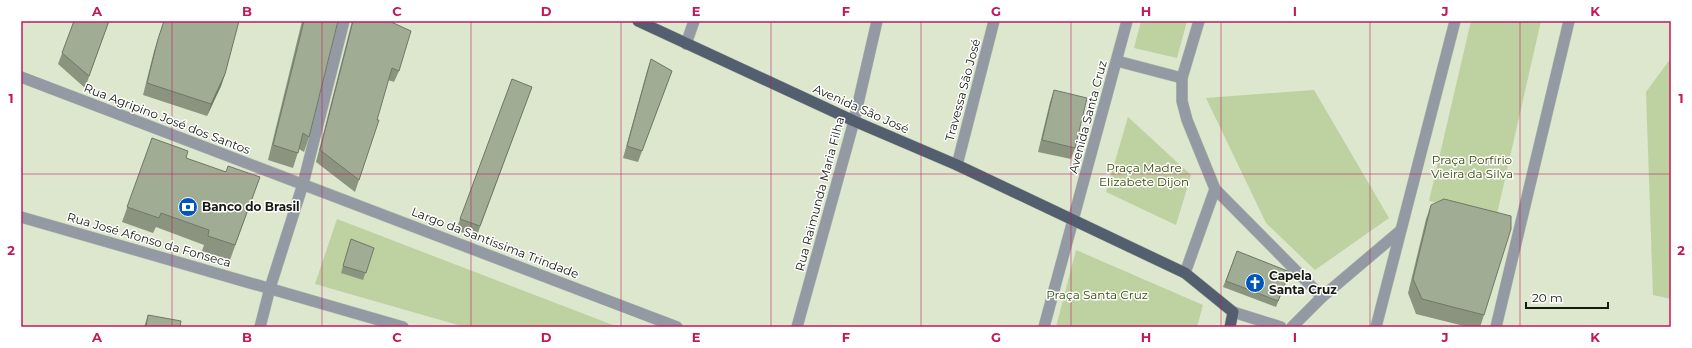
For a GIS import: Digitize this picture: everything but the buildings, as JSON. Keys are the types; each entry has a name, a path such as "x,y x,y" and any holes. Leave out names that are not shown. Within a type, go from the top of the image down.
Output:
{"main road":[{"name":"Avenida São José","path":"638,21 1073,220"},
{"path":"1073,220 1185,273 1233,312 1230,327"}],"street":[{"path":"260,327 270,288 303,184 344,21"},
{"path":"686,44 694,21"},
{"name":"Rua Raimunda Maria Filha","path":"797,327 854,121 877,21"},
{"name":"Travessa São José","path":"956,166 994,21"},
{"name":"Avenida Santa Cruz","path":"1073,220 1127,21"},
{"path":"1199,21 1182,78 1182,101 1187,120 1215,189 1322,297"},
{"path":"1376,327 1456,21"},
{"path":"1496,327 1569,21"},
{"path":"1117,61 1182,78"},
{"name":"Rua Agripino José dos Santos","path":"21,78 303,184"},
{"name":"Largo da Santissima Trindade","path":"303,184 677,327"},
{"path":"1185,273 1215,189"},
{"name":"Rua José Afonso da Fonseca","path":"21,217 270,288"},
{"path":"1044,327 1073,220"},
{"path":"1292,327 1322,297 1400,231"},
{"path":"270,288 403,327"},
{"path":"1233,312 1281,327"}],"green space":[{"path":"1141,21 1187,21 1177,58 1134,48"},
{"name":"Praça Porfírio Vieira da Silva","path":"1471,21 1541,21 1497,214 1429,201"},
{"path":"1671,58 1671,299 1653,295 1646,92"},
{"path":"1314,90 1389,218 1315,270 1266,223 1206,98"},
{"name":"Praça Madre Elizabete Dijon","path":"1128,117 1191,175 1176,225 1106,192"},
{"path":"337,219 618,327 465,327 315,284"},
{"name":"Praça Santa Cruz","path":"1076,250 1203,305 1197,327 1056,327"}],"place":[{"name":"Banco do Brasil","path":"188,207"},
{"name":"Capela Santa Cruz","path":"1255,283"}]}
